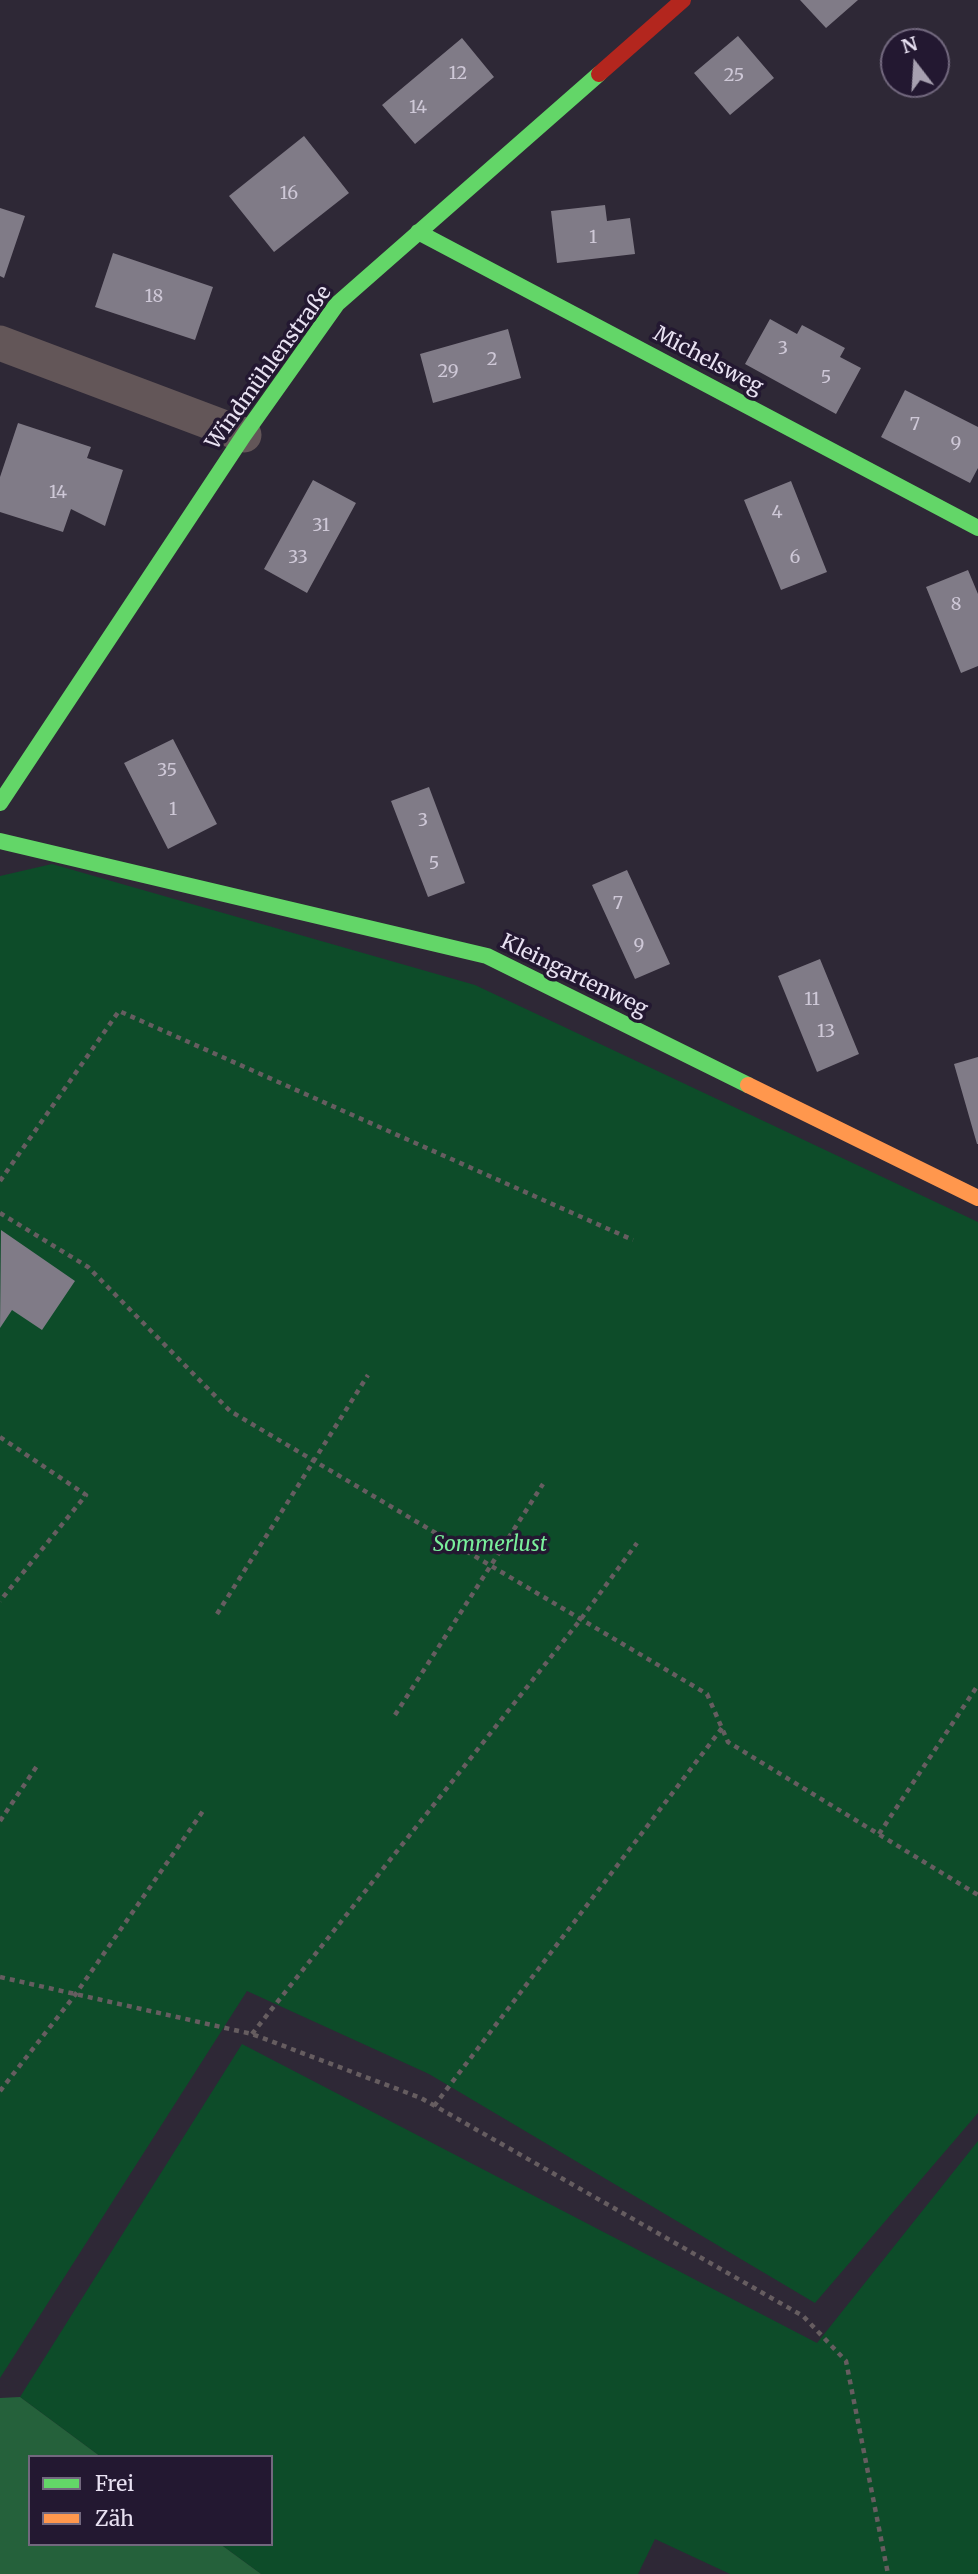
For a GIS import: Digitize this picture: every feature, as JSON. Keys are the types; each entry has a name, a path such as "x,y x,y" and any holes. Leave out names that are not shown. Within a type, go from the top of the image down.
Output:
{"street":[{"name":"Windmühlenstraße","path":"0,803 244,435 337,304 683,0"},
{"name":"Michelsweg","path":"418,232 978,528"},
{"path":"0,343 244,435"},
{"name":"Kleingartenweg","path":"0,841 487,956 978,1198"}],"path":[{"path":"0,1181 119,1011 633,1240"},
{"path":"0,1213 88,1267 230,1412 707,1694 728,1742 978,1895"},
{"path":"217,1614 368,1375"},
{"path":"0,1437 86,1495 0,1601"},
{"path":"395,1716 543,1484"},
{"path":"252,2034 581,1619 637,1542"},
{"path":"878,1834 978,1685"},
{"path":"434,2106 722,1728"},
{"path":"0,1821 37,1766"},
{"path":"0,2091 75,1995 203,1811"},
{"path":"0,1977 252,2034 421,2098 803,2316 846,2361 888,2574"}],"green space":[{"name":"Sommerlust","path":"52,864 475,985 978,1222 978,2113 815,2303 429,2074 247,1991 0,2378 0,876"},
{"path":"242,2044 817,2343 978,2141 978,2574 730,2574 655,2539 638,2574 261,2574 223,2546 273,2546 273,2455 98,2455 20,2397"},
{"path":"20,2397 98,2455 28,2455 28,2546 223,2546 261,2574 0,2574 0,2398"}],"building":[{"path":"800,0 858,0 826,28"},
{"path":"738,36 774,78 730,115 694,73"},
{"path":"462,38 494,77 415,144 382,105"},
{"path":"304,136 349,193 274,252 229,196"},
{"path":"605,205 607,221 630,218 635,254 557,263 551,211"},
{"path":"0,208 25,216 4,278 0,276"},
{"path":"113,253 213,287 195,340 95,307"},
{"path":"770,319 797,334 802,325 845,348 840,357 861,368 836,414 745,364"},
{"path":"508,329 521,378 433,403 420,354"},
{"path":"905,390 978,427 978,468 970,483 881,437"},
{"path":"18,423 91,447 87,458 123,470 105,526 71,509 63,532 0,512 0,477"},
{"path":"313,480 356,503 307,593 264,569"},
{"path":"791,481 827,572 781,590 744,500"},
{"path":"968,570 978,594 978,666 961,673 926,587"},
{"path":"173,739 217,824 168,849 124,763"},
{"path":"429,787 465,883 428,897 391,801"},
{"path":"627,870 670,964 635,979 592,885"},
{"path":"820,959 859,1054 817,1072 778,976"},
{"path":"978,1057 978,1144 977,1144 954,1064"},
{"path":"1,1230 75,1281 42,1330 12,1310 0,1328"}],"traffic: fast":[{"path":"0,803 244,435 337,304 599,74"},
{"path":"418,232 978,528"},
{"path":"0,841 487,956 748,1085"}],"traffic: slow":[{"path":"748,1085 978,1198"}],"traffic: jam":[{"path":"599,74 683,0"}]}
